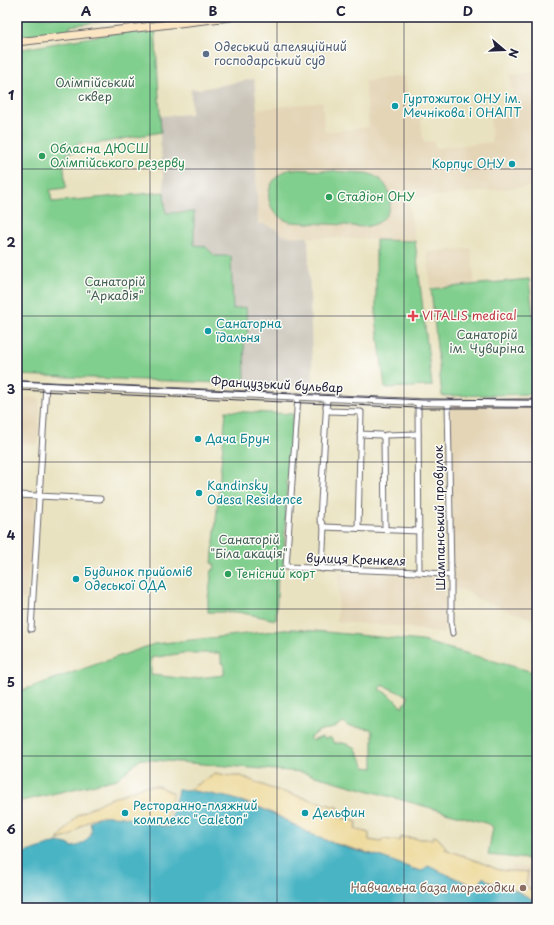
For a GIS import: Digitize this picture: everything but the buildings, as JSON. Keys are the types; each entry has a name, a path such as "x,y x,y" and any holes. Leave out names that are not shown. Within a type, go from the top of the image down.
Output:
{"main road":[{"path":"17,42 230,17"}],"street":[{"name":"Французький бульвар","path":"17,384 418,402 537,404"},
{"path":"31,629 46,385"},
{"name":"вулиця Кренкеля","path":"298,396 286,567 419,572 451,575"},
{"path":"322,569 324,527 320,520 327,398"},
{"path":"418,402 419,572"},
{"name":"Шампанський провулок","path":"448,402 451,622 453,633"},
{"path":"326,407 329,411 361,412 358,528"},
{"path":"360,434 384,436 418,434"},
{"path":"384,436 385,529"},
{"path":"17,494 100,499"},
{"path":"324,527 419,531"}],"shaded area":[{"path":"537,72 537,186 408,199 415,241 284,236 278,230 264,224 258,224 255,147 257,109 322,102 325,132 369,127 365,81 405,76 409,111 420,110 423,142 434,141 435,148 492,142 490,118 514,115 510,75"},
{"path":"254,79 257,109 255,147 258,224 264,224 278,230 284,236 308,237 313,387 245,384 244,336 248,336 246,307 233,309 231,256 215,256 205,246 194,245 194,236 166,213 160,138 160,116 191,114 191,89 201,89"},
{"path":"471,248 475,284 431,289 427,252"},
{"path":"17,397 40,398 38,444 17,443"},
{"path":"450,404 537,407 537,621 474,597 472,593 464,590 453,589"},
{"path":"17,490 36,490 26,599 17,598"},
{"path":"339,572 445,578 444,634 396,626 337,622"},
{"name":"Навчальна база мореходки","path":"512,866 537,868 537,908 507,908"}],"green space":[{"path":"17,17 134,17 70,26 70,33 17,37"},
{"path":"134,17 222,17 136,27"},
{"name":"Санаторій \"Аркадія\"","path":"155,26 161,132 95,144 77,143 78,152 67,153 68,158 63,159 66,188 50,190 52,202 164,192 166,213 194,212 194,245 205,246 215,256 231,256 233,309 246,307 248,335 244,336 245,384 17,375 17,50"},
{"name":"Стадіон ОНУ","path":"291,169 365,173 375,176 383,182 388,190 390,207 386,215 379,222 366,227 290,222 274,211 270,203 269,195 270,187 275,179 281,173"},
{"path":"376,240 415,241 432,386 385,388 376,318"},
{"name":"Санаторій ім. Чувиріна","path":"529,279 534,324 537,324 537,394 442,396 431,289"},
{"name":"Санаторій \"Біла акація\"","path":"226,411 293,414 291,480 286,480 283,571 278,572 276,620 238,612 208,612 208,599 212,570 214,570 215,564 212,564"},
{"path":"293,629 422,641 537,673 537,860 488,855 493,827 489,824 301,772 141,759 117,779 17,802 17,692 154,644","holes":["184,653 219,653 221,656 221,663 224,663 224,675 189,679 151,675 151,658","382,685 408,696 407,701 402,707 391,696 379,689","343,722 347,726 371,729 373,733 373,768 365,767 355,747 343,743 334,743 330,737 325,739 322,737 312,741 309,738 318,731 333,728"]}],"sand":[{"path":"215,773 241,776 270,788 340,808 337,816 357,822 355,829 369,833 369,840 381,842 383,839 399,841 401,837 433,839 433,836 437,837 446,847 445,849 499,870 528,872 526,886 537,894 537,902 506,885 491,883 483,878 478,888 428,866 422,871 417,870 320,838 274,813 248,803 188,790"},
{"name":"Ресторанно-пляжний комплекс \"Caleton\"","path":"145,786 158,786 173,793 164,827 144,821 117,817 96,817 81,826 71,836 57,840 78,815 104,801"}],"water":[{"path":"178,790 188,790 231,798 268,811 311,834 330,842 350,849 379,856 413,869 422,871 428,866 478,888 483,877 491,883 506,885 537,902 537,908 17,908 17,855 57,842 73,847 78,845 90,836 90,823 98,817 124,817 169,827"}],"tram line":[{"path":"17,381 423,400 537,399"},
{"path":"17,390 418,408 537,408"}],"place":[{"name":"Одеський апеляційний господарський суд","path":"206,54"},
{"name":"Гуртожиток ОНУ ім. Мечнікова і ОНАПТ","path":"395,106"},
{"name":"Обласна ДЮСШ Олімпійського резерву","path":"42,156"},
{"name":"Корпус ОНУ","path":"512,164"},
{"name":"Стадіон ОНУ","path":"329,197"},
{"name":"VITALIS medical","path":"413,316"},
{"name":"Санаторна їдальня","path":"208,331"},
{"name":"Дача Брун","path":"198,439"},
{"name":"Kandinsky Odesa Residence","path":"199,493"},
{"name":"Тенісний корт","path":"228,574"},
{"name":"Будинок прийомів Одеської ОДА","path":"76,579"},
{"name":"Ресторанно-пляжний комплекс \"Caleton\"","path":"125,813"},
{"name":"Дельфин","path":"305,813"},
{"name":"Навчальна база мореходки","path":"523,888"}],"park label":[{"name":"Олімпійський сквер","path":"95,90"}]}
